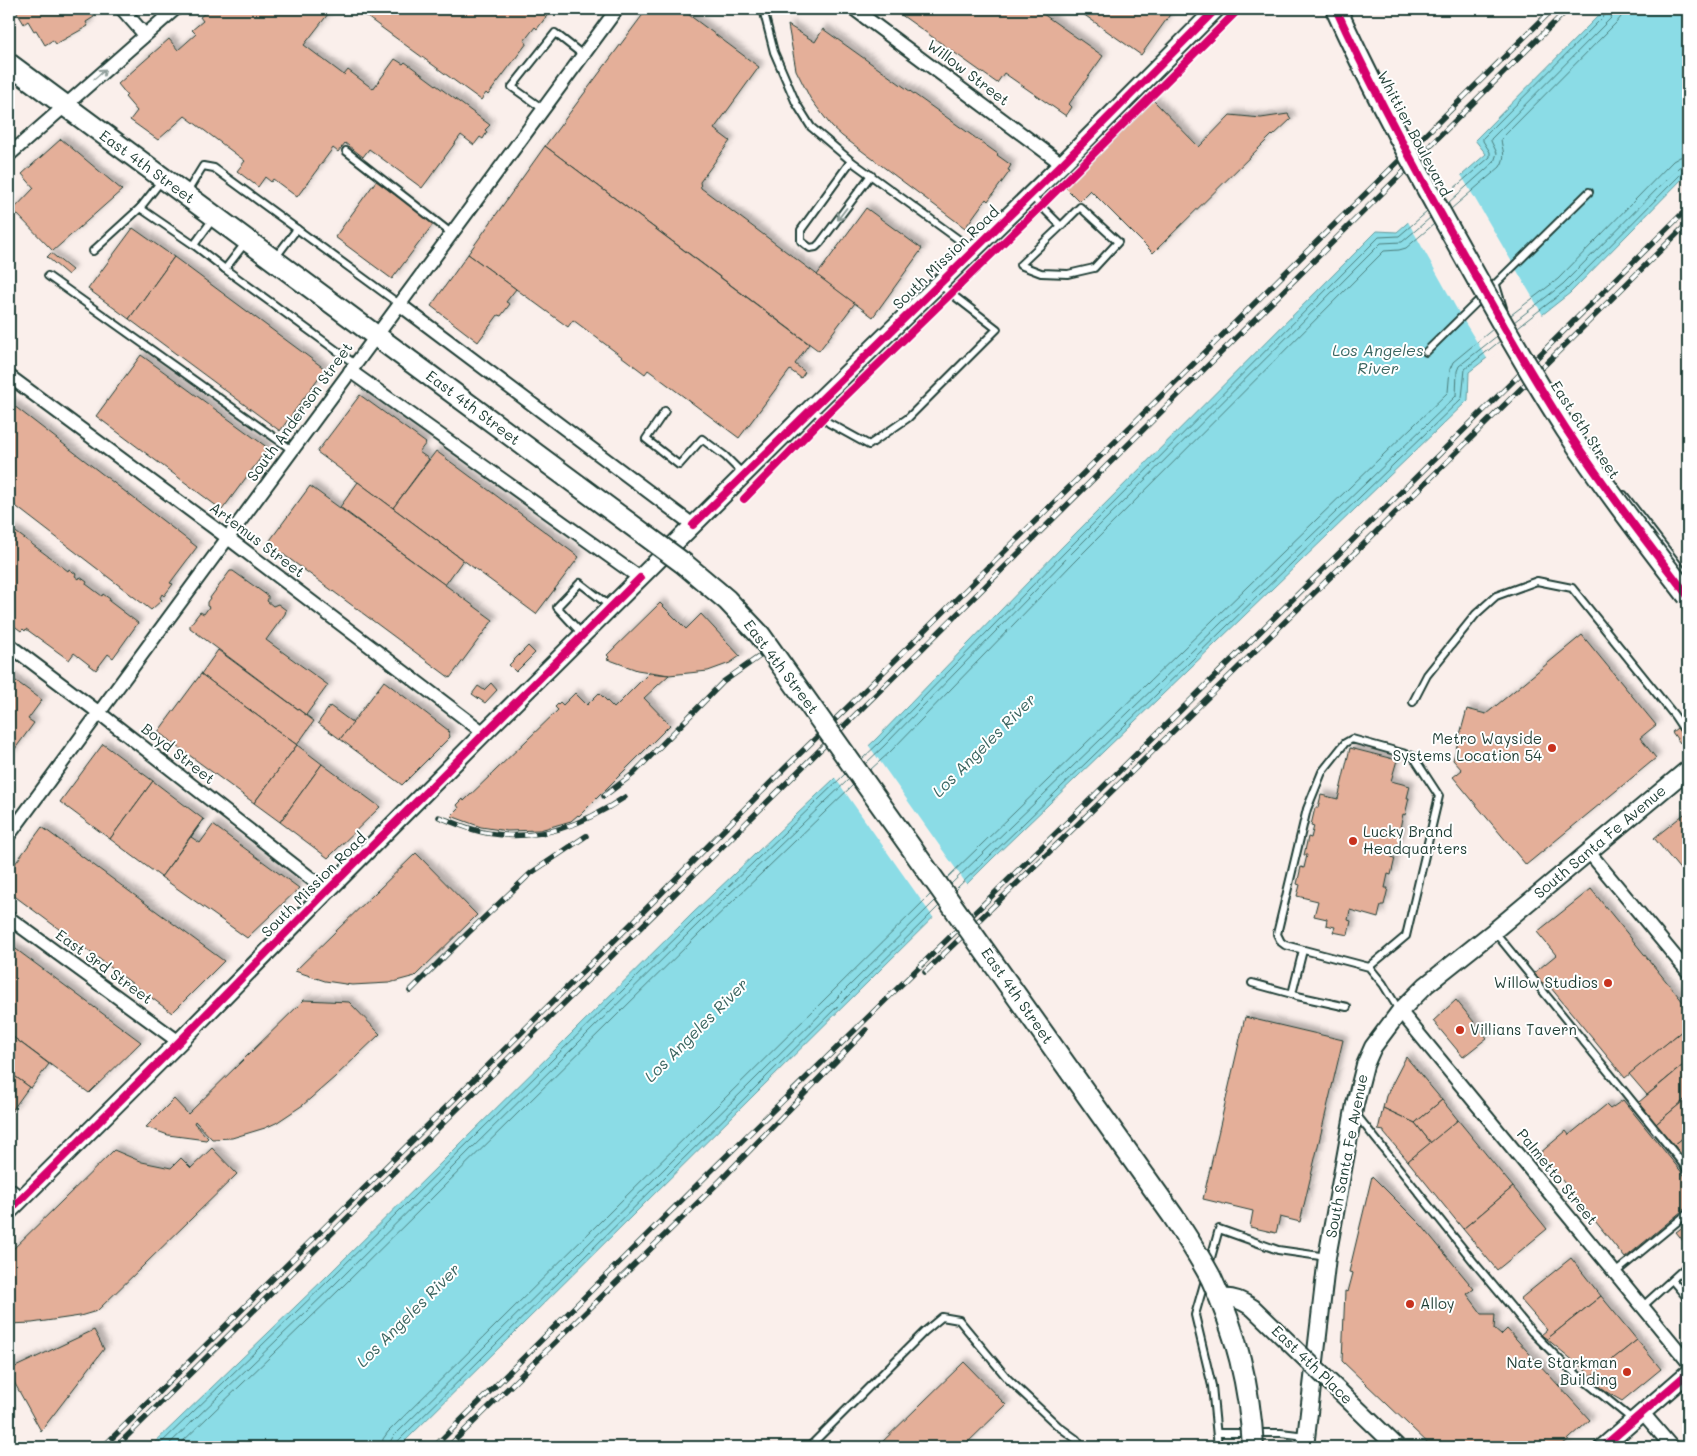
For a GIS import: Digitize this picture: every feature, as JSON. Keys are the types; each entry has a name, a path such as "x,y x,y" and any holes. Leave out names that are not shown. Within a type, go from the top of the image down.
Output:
{"main road":[{"name":"Whittier Boulevard","path":"1336,9 1374,88 1473,271"},
{"name":"East 4th Street","path":"9,64 683,563 710,585 760,635 1173,1216 1203,1264 1220,1298 1243,1370 1249,1403 1253,1447"},
{"name":"East 6th Street","path":"1473,271 1506,330 1567,430 1611,494 1688,596"}],"street":[{"path":"122,9 145,35"},
{"path":"9,155 175,9"},
{"name":"South Anderson Street","path":"9,835 617,9"},
{"name":"Willow Street","path":"854,9 1062,164"},
{"name":"South Mission Road","path":"9,1211 15,1194 179,1042 484,733 811,408 1062,164 1216,9"},
{"path":"399,304 693,525"},
{"path":"353,368 640,578"},
{"name":"Artemus Street","path":"9,376 228,538 484,733"},
{"name":"Boyd Street","path":"9,645 327,891"},
{"name":"South Santa Fe Avenue","path":"1305,1442 1327,1257 1354,1112 1365,1066 1374,1047 1400,1011 1426,985 1494,931 1688,769"},
{"path":"1588,851 1688,972"},
{"name":"East 3rd Street","path":"9,918 179,1042"},
{"name":"Palmetto Street","path":"1400,1011 1688,1362"},
{"name":"East 4th Place","path":"1220,1298 1228,1297 1239,1300 1253,1308 1397,1447"},
{"path":"1603,1447 1688,1374"},
{"path":"1638,1417 1672,1447"}],"lane":[{"path":"763,9 774,52 796,103 811,126 851,161 974,250"},
{"path":"543,109 512,87 555,33 583,55"},
{"path":"346,151 451,233"},
{"path":"851,161 801,230 801,241 810,248 816,247 820,243 871,175"},
{"path":"185,195 203,166 214,168 399,304"},
{"path":"93,251 140,208 162,179"},
{"path":"1426,352 1589,192"},
{"path":"1030,195 1061,226"},
{"path":"1080,207 1118,242 1094,268 1068,274 1041,273 1020,265 1061,226 1080,207"},
{"path":"140,208 194,245 353,368"},
{"path":"194,245 215,217"},
{"path":"273,260 297,229"},
{"path":"225,269 246,241"},
{"path":"48,276 292,450"},
{"path":"811,408 829,423 869,444 908,418 997,329 939,283"},
{"path":"1496,285 1505,314"},
{"path":"666,411 646,438 652,444 679,465 702,439 725,456 744,475"},
{"path":"1624,495 1688,578"},
{"path":"1413,702 1427,675 1476,614 1496,596 1536,581 1572,588 1668,708 1688,736"},
{"path":"583,635 557,607 580,583 611,607"},
{"path":"1369,967 1406,936 1438,796 1413,756 1352,739 1344,743 1322,772 1307,809 1277,934 1285,945 1369,967 1383,984 1400,1011"},
{"path":"1494,931 1688,1170"},
{"path":"1292,994 1303,950"},
{"path":"1252,983 1296,996 1348,1007"},
{"path":"1354,1112 1532,1332 1565,1365 1638,1417"},
{"path":"1615,1273 1688,1213"},
{"path":"1218,1447 1212,1386 1195,1315 1219,1229 1278,1250 1327,1257"},
{"path":"1642,1306 1688,1265"},
{"path":"1672,1280 1688,1299"},
{"path":"809,1447 924,1332 942,1317 959,1320 1008,1380 1076,1439 1082,1447"},
{"path":"1217,1433 1281,1432 1305,1442"}],"water":[{"name":"Los Angeles River","path":"1605,9 1688,9 1688,173 1570,293 1469,372 1468,400 993,858 399,1447 150,1447 326,1277 693,913 876,739 1061,548 1377,231 1397,232 1486,154 1475,140"}],"pier":[{"path":"1460,173 1544,317 1488,360 1459,313 1407,220"},
{"path":"867,743 968,886 935,920 833,775"}],"building":[{"path":"15,9 90,9 94,17 86,22 88,26 56,44 53,40 45,45 28,21 24,24"},
{"path":"210,9 332,9 304,45 344,75 348,70 373,89 395,59 403,64 405,62 490,125 485,130 487,132 483,139 480,137 474,145 461,135 422,188 369,149 363,157 345,143 338,152 333,148 297,197 273,179 271,182 265,177 258,187 237,171 245,161 185,116 158,140 130,120 137,111 125,97 127,95 118,84 169,39 178,50 196,34 192,30 203,21 200,17"},
{"path":"356,9 552,9 537,29 535,27 524,41 527,43 488,95 486,93 481,100"},
{"path":"647,9 681,9 759,67 714,129 730,141 700,182 701,188 855,303 819,351 545,146"},
{"path":"893,9 1036,9 1103,56 1069,104 1072,107 1066,116 1004,73 997,83"},
{"path":"1076,9 1174,9 1141,55"},
{"path":"788,25 815,42 823,29 1011,165 1008,170 1010,171 965,228 832,127 810,98 796,70"},
{"path":"1154,101 1199,147 1230,115 1261,118 1288,114 1291,119 1272,135 1153,253 1090,190 1079,201 1066,188"},
{"path":"61,139 122,190 53,251 13,210 34,188 22,174"},
{"path":"545,146 809,344 795,364 805,372 801,378 790,370 739,438 648,370 645,374 573,320 568,327 468,254"},
{"path":"376,181 434,223 392,279 335,237"},
{"path":"866,208 922,249 873,317 817,275"},
{"path":"133,228 174,257 129,319 88,289"},
{"path":"51,253 72,270 68,275 47,257"},
{"path":"468,254 516,289 506,302 510,304 501,316 498,315 478,342 431,306"},
{"path":"174,257 325,369 280,431 129,319"},
{"path":"141,355 268,448 222,510 96,416"},
{"path":"360,395 426,443 419,452 429,459 393,508 317,452"},
{"path":"9,402 197,547 170,583 173,584 164,596 162,594 160,598 162,600 151,610 9,501"},
{"path":"436,451 579,557 536,614 393,508"},
{"path":"358,482 463,560 445,585 340,507"},
{"path":"310,486 493,620 450,678 268,543"},
{"path":"13,530 68,571 69,569 76,574 75,576 79,579 80,577 87,582 86,584 102,596 103,594 110,599 109,601 138,623 113,658 108,654 96,670 74,653 69,660 26,629 21,631 9,622 9,535"},
{"path":"230,571 233,571 268,596 267,601 273,606 278,604 286,610 266,640 328,685 306,715 190,628 190,625 200,612 204,614 209,607 207,602"},
{"path":"660,603 686,629 701,614 740,656 730,663 708,671 669,675 637,670 607,659 609,657 607,655"},
{"name":"Metro Wayside Systems Location 54","path":"1582,635 1656,725 1640,738 1656,758 1526,865 1453,777 1462,770 1453,760 1467,709 1486,714"},
{"path":"528,646 535,653 516,672 509,665"},
{"path":"218,650 314,721 297,745 201,674"},
{"path":"649,673 669,675 644,698 670,725 579,816 571,821 540,830 507,831 481,827 451,816 459,808 457,805 463,799 464,801 558,710 555,707 560,702 563,705 575,693 587,705 599,693 614,708"},
{"path":"201,674 297,745 254,803 158,732"},
{"path":"9,676 42,700 28,719 34,723 9,757"},
{"path":"384,681 448,730 450,737 402,785 340,739"},
{"path":"491,683 497,690 485,703 472,694 478,686 484,690"},
{"path":"330,706 353,723 340,739 318,723"},
{"path":"1677,728 1685,738 1680,743 1672,732"},
{"path":"103,744 153,781 110,839 60,802"},
{"path":"297,745 322,764 280,822 254,803"},
{"name":"Lucky Brand Headquarters","path":"1350,748 1397,760 1391,781 1410,786 1398,845 1395,845 1392,858 1395,858 1391,875 1388,874 1385,888 1388,888 1384,905 1381,905 1378,918 1350,910 1348,920 1351,921 1348,935 1333,932 1335,927 1326,925 1327,919 1314,916 1318,901 1297,896 1300,885 1297,884 1301,867 1304,868 1307,855 1304,855 1308,837 1311,838 1314,826 1311,825 1315,808 1318,808 1321,795 1338,799"},
{"path":"322,764 380,807 328,858 280,822"},
{"path":"153,781 203,819 161,877 110,839"},
{"path":"1688,811 1688,879 1654,838"},
{"path":"204,819 191,837 200,843 213,825 299,888 247,938 161,877"},
{"path":"42,827 224,961 172,1013 9,892 9,872"},
{"path":"416,853 477,915 415,976 389,983 352,985 325,981 295,971"},
{"name":"Willow Studios","path":"1591,889 1688,1008 1688,1026 1625,1078 1546,982 1543,985 1534,973 1556,955 1537,932"},
{"path":"9,944 141,1042 89,1093 9,1034"},
{"path":"304,1000 349,1002 380,1034 303,1105 265,1128 232,1138 212,1139 195,1121 194,1123 208,1138 206,1140 168,1135 146,1127 174,1099 188,1114"},
{"name":"Villians Tavern","path":"1456,1000 1487,1038 1463,1057 1433,1021"},
{"path":"1245,1017 1343,1040 1300,1222 1280,1217 1276,1233 1250,1227 1253,1211 1203,1199"},
{"path":"1688,1026 1688,1061 1647,1095 1629,1074"},
{"path":"9,1034 49,1064 31,1088 9,1072"},
{"path":"1406,1057 1442,1100 1415,1123 1383,1108 1386,1096"},
{"path":"1688,1061 1688,1097 1656,1124 1639,1102"},
{"path":"9,1072 31,1088 29,1087 9,1115"},
{"path":"1688,1097 1688,1134 1674,1145 1656,1124"},
{"path":"1442,1100 1458,1120 1431,1143 1415,1123"},
{"path":"1623,1100 1688,1180 1688,1206 1625,1258 1540,1153 1566,1131 1569,1135 1606,1105 1610,1109"},
{"path":"1383,1108 1415,1123 1431,1143 1408,1161 1384,1131 1378,1130"},
{"path":"1458,1120 1513,1187 1463,1229 1408,1161"},
{"path":"1688,1134 1688,1163 1674,1145"},
{"path":"212,1148 237,1174 97,1311 80,1316 32,1323 9,1324 9,1253 114,1150 142,1162 171,1168 181,1158 191,1168"},
{"name":"Alloy","path":"1372,1176 1422,1226 1474,1289 1467,1294 1482,1314 1495,1314 1494,1329 1501,1335 1507,1329 1590,1420 1560,1447 1432,1447 1342,1361 1345,1291 1348,1292 1353,1273 1349,1272"},
{"path":"1513,1187 1547,1229 1497,1270 1463,1229"},
{"path":"1688,1223 1688,1247 1676,1232"},
{"path":"1571,1258 1601,1296 1547,1339 1541,1335 1547,1330 1520,1299"},
{"path":"1601,1296 1637,1340 1592,1376 1547,1339"},
{"path":"94,1330 104,1349 41,1431 9,1370"},
{"name":"Nate Starkman Building","path":"1637,1340 1661,1369 1622,1401 1586,1380"},
{"path":"964,1362 1006,1405 963,1447 877,1447"}],"railway":[{"path":"103,1447 631,924 786,767 1553,9"},
{"path":"116,1447 1568,9"},
{"path":"434,1447 710,1172 1099,791 1688,208"},
{"path":"925,972 1213,693 1688,223"},
{"path":"604,796 633,774 723,682 770,649"},
{"path":"439,817 481,832 524,835 542,833 576,823 593,816 625,797"},
{"path":"410,991 531,873 586,836"},
{"path":"448,1447 721,1180 866,1030"}],"cycle path":[{"path":"693,525 1062,164 1216,9"},
{"path":"744,499 823,418 1041,206 1239,9"},
{"path":"1336,9 1375,90 1417,170 1535,378 1595,472 1688,596"},
{"path":"9,1211 640,578"},
{"path":"1603,1447 1688,1373"}],"place":[{"name":"Metro Wayside Systems Location 54","path":"1552,748"},
{"name":"Lucky Brand Headquarters","path":"1353,841"},
{"name":"Willow Studios","path":"1608,983"},
{"name":"Villians Tavern","path":"1460,1030"},
{"name":"Alloy","path":"1410,1304"},
{"name":"Nate Starkman Building","path":"1627,1372"}]}
